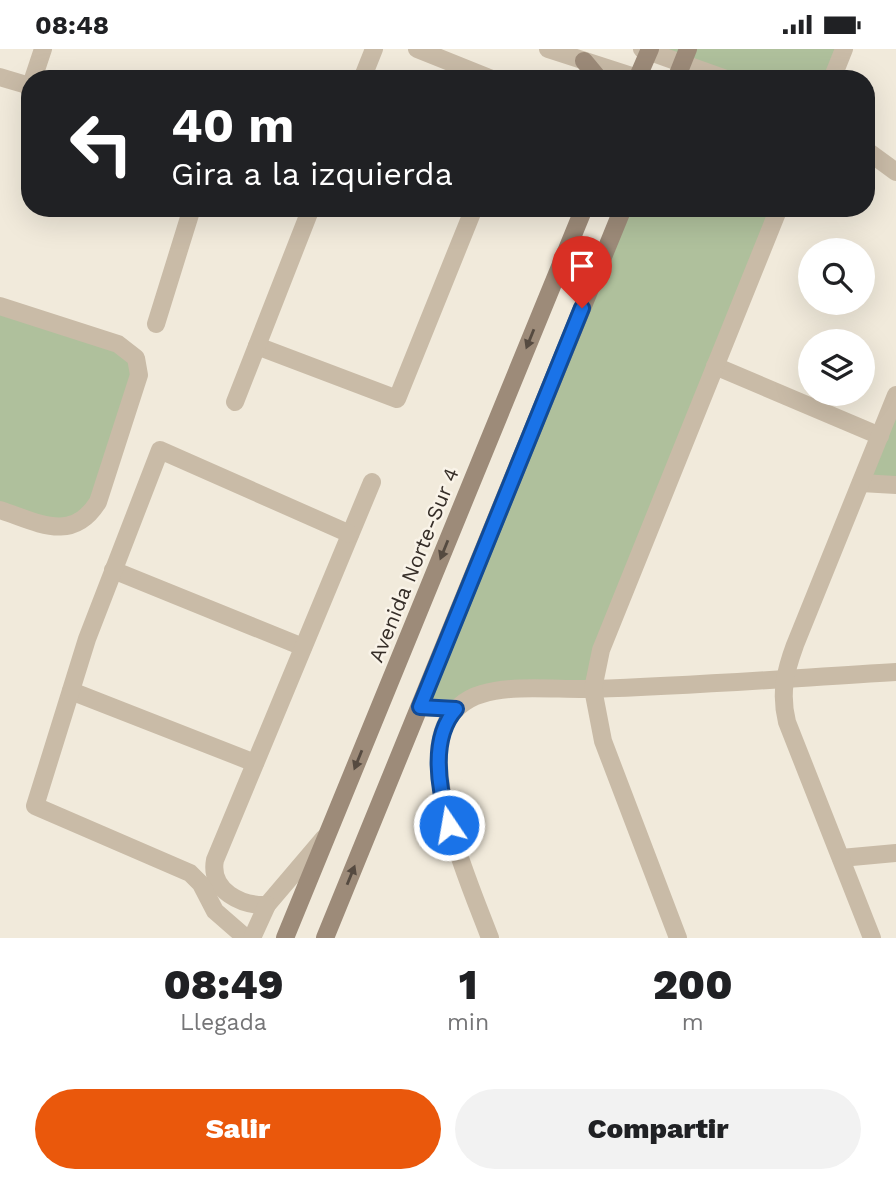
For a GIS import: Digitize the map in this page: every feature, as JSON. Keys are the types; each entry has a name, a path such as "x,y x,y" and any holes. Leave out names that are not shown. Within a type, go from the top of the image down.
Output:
{"main road":[{"path":"641,70 647,50"},
{"path":"584,61 592,70"},
{"name":"Avenida Norte-Sur 4","path":"285,938 580,217"},
{"path":"325,938 619,217"}],"street":[{"path":"36,70 43,49"},
{"path":"366,70 374,49"},
{"path":"417,49 470,70"},
{"path":"548,49 613,70"},
{"path":"836,70 844,49"},
{"path":"647,50 701,70"},
{"path":"0,77 21,83"},
{"path":"875,157 896,172"},
{"path":"156,324 189,217"},
{"path":"235,403 307,217"},
{"path":"257,346 397,399 470,217"},
{"path":"678,938 603,741 593,689 601,650 775,217"},
{"path":"0,306 118,344 136,358 139,376 98,502 88,516 75,525 59,527 0,510"},
{"path":"715,366 880,436"},
{"path":"872,938 787,722 783,701 784,678 794,645 896,395"},
{"path":"246,938 215,911 201,884 190,873 35,806 113,570 160,450 351,534"},
{"path":"267,905 238,900 225,893 215,874 215,860 372,482"},
{"path":"861,483 896,485"},
{"path":"113,570 303,647"},
{"path":"490,938 445,811 439,744 450,717 472,697 503,690 593,689 896,672"},
{"path":"71,691 255,763"},
{"path":"420,707 456,709"},
{"path":"252,938 267,905 328,832"},
{"path":"841,858 896,853"},
{"path":"215,911 225,893"}],"green space":[{"path":"650,49 844,49 836,70 679,70 682,62"},
{"path":"619,217 776,217 593,689 472,697 420,707"},
{"path":"0,306 118,344 139,375 81,522 0,510"},
{"path":"896,395 896,485 861,483"}],"route":[{"path":"449,825 445,811 439,744 444,728 456,709 420,707 582,308"}]}
